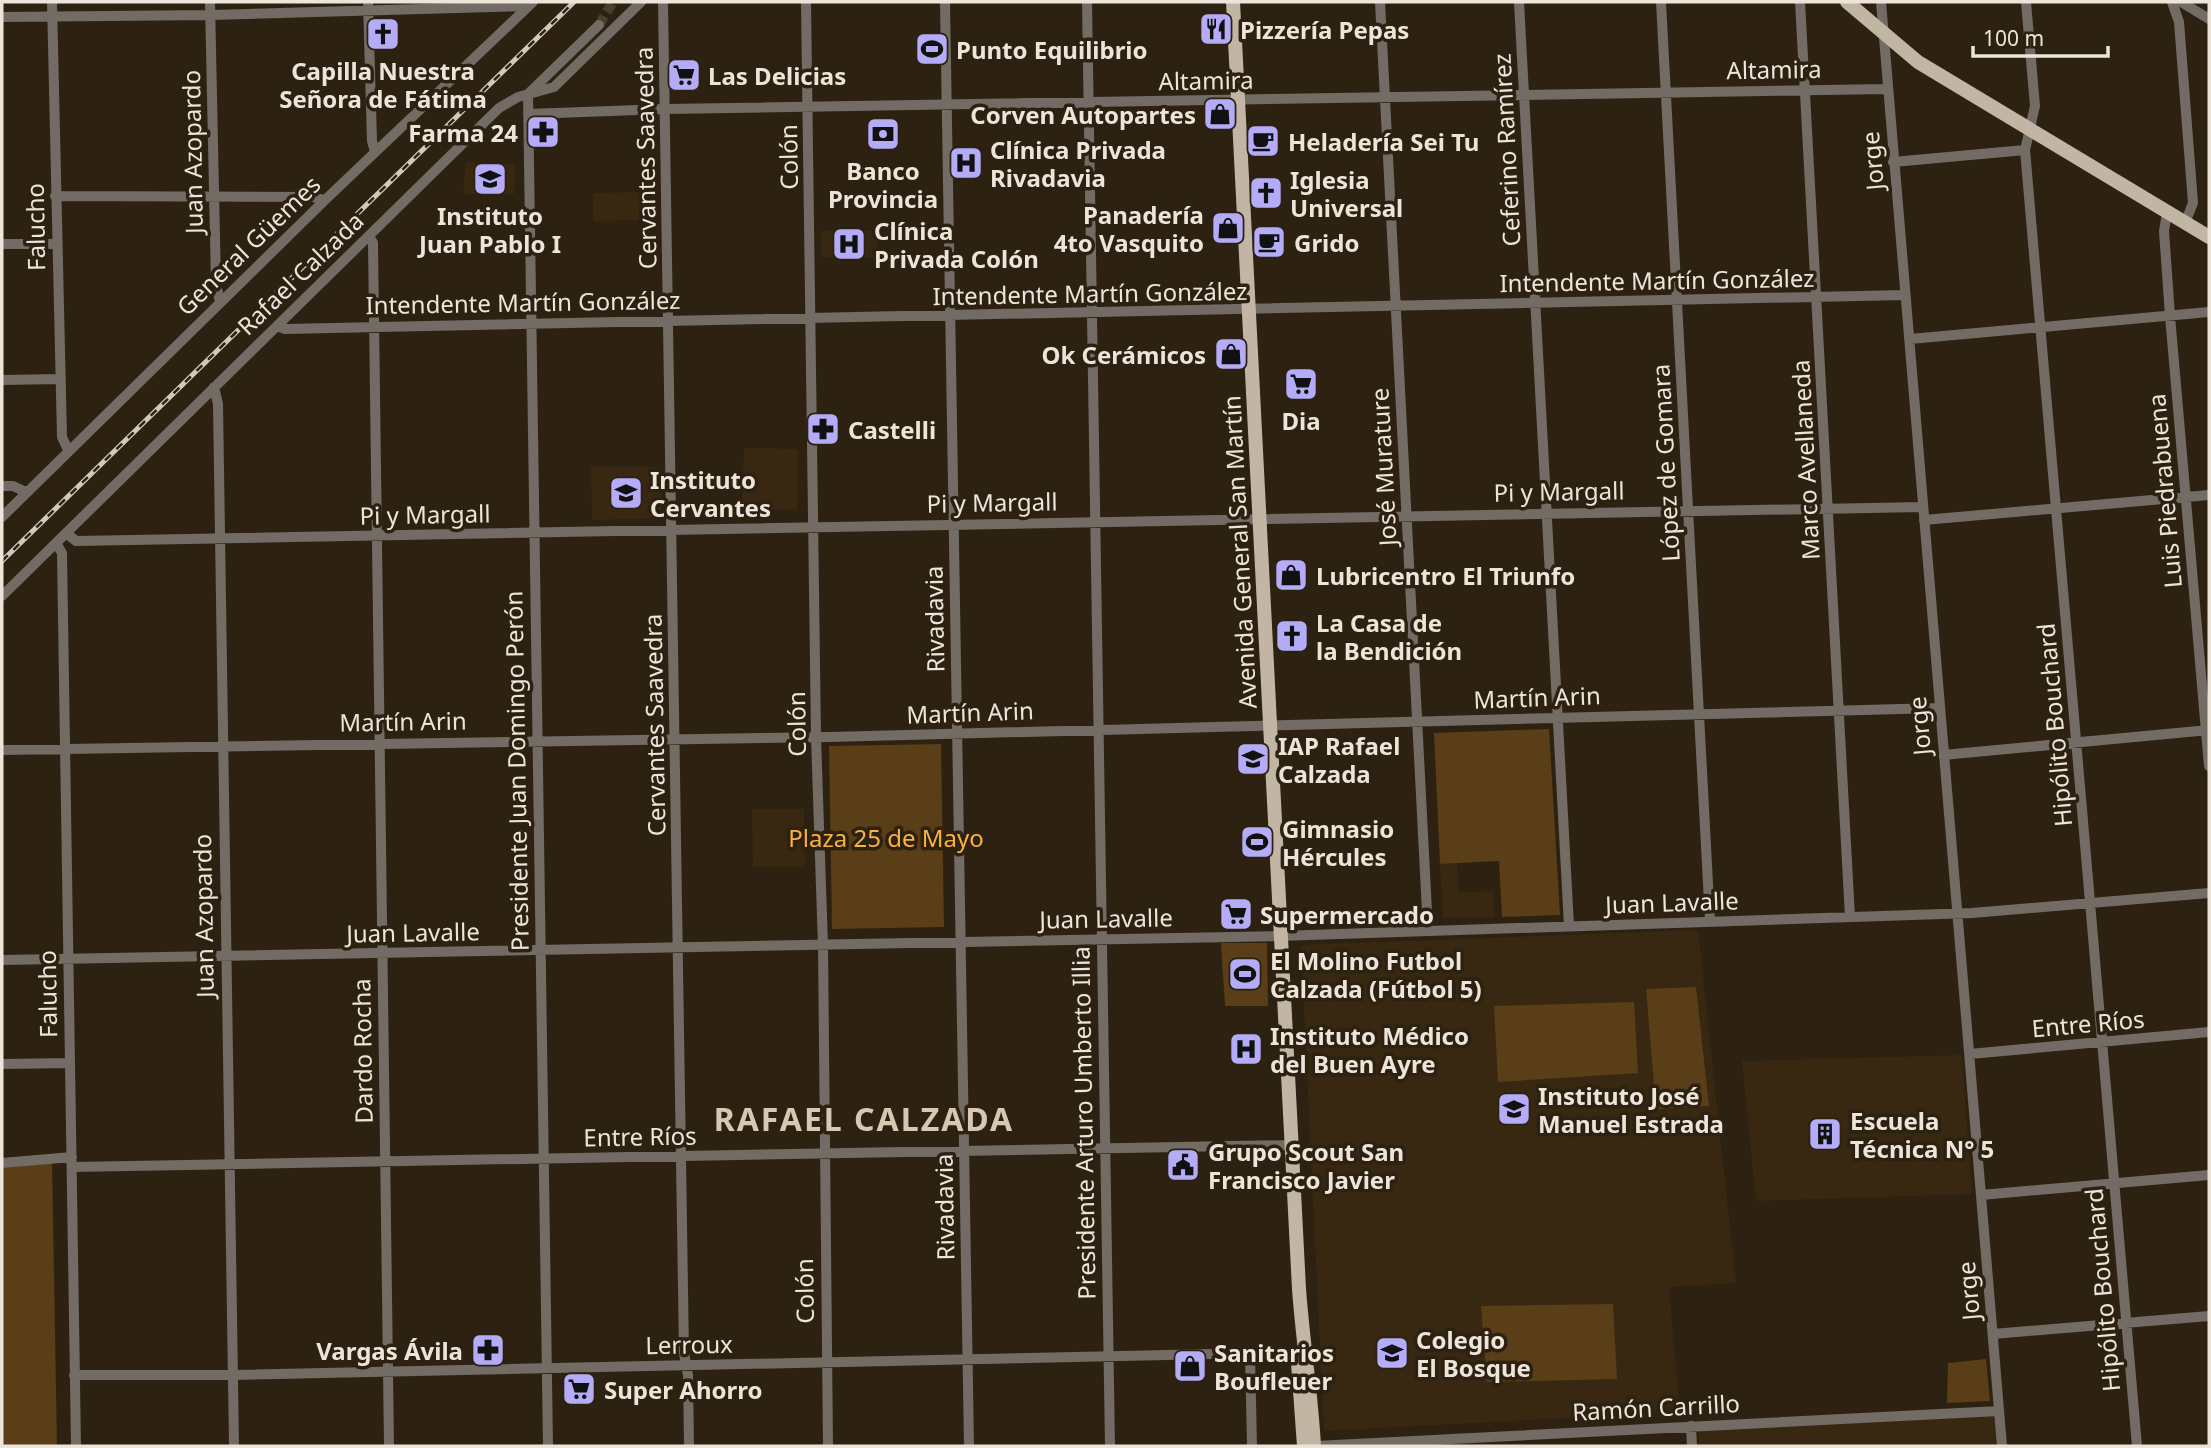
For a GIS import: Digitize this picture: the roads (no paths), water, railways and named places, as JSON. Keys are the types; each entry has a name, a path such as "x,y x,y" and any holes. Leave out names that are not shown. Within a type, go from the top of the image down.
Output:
{"main road":[{"name":"Avenida General San Martín","path":"1233,2 1291,1145 1303,1352 1309,1363 1315,1446"},
{"path":"1847,2 1883,35 1919,62 2029,131 2209,237"},
{"name":"Avenida General San Martín","path":"1303,1352 1298,1363 1304,1446"}],"street":[{"name":"Falucho","path":"52,2 62,437 68,450"},
{"name":"Juan Azopardo","path":"211,2 216,284 220,302"},
{"name":"Rafael Calzada","path":"2,596 499,108 528,94 554,87 641,2"},
{"name":"Cervantes Saavedra","path":"663,2 682,1157 690,1446"},
{"name":"Colón","path":"806,2 816,737 823,946 828,1446"},
{"name":"Rivadavia","path":"945,2 969,1446"},
{"name":"Presidente Arturo Umberto Illia","path":"1087,2 1110,1446"},
{"name":"José Murature","path":"1380,2 1428,931"},
{"name":"Ceferino Ramírez","path":"1519,2 1569,926"},
{"name":"López de Gomara","path":"1661,2 1710,921"},
{"name":"Marco Avellaneda","path":"1800,2 1850,917"},
{"name":"Jorge","path":"1881,2 1886,89 1910,339 2002,1446"},
{"name":"Hipólito Bouchard","path":"2026,2 2035,106 2025,150 2137,1446"},
{"path":"2172,2 2179,22 2193,202 2185,223"},
{"path":"2181,2 2209,19"},
{"path":"2,16 211,15 368,6 528,3"},
{"name":"General Güemes","path":"2,517 528,3"},
{"path":"368,6 372,141 375,152"},
{"path":"528,94 599,25"},
{"name":"Altamira","path":"528,114 666,109 1886,89"},
{"name":"Presidente Juan Domingo Perón","path":"528,94 529,322 548,1446"},
{"path":"1893,162 2025,150"},
{"path":"55,196 312,197 325,200"},
{"name":"Luis Piedrabuena","path":"2167,213 2164,231 2170,316 2209,766"},
{"name":"Dardo Rocha","path":"369,236 373,243 374,536 380,742 389,1446"},
{"path":"2,244 56,244"},
{"name":"Intendente Martín González","path":"277,326 285,329 529,322 950,317 1905,295"},
{"path":"1910,339 2209,312"},
{"path":"2,380 61,379"},
{"name":"Juan Azopardo","path":"214,387 218,404 224,955 234,1446"},
{"path":"2,486 13,486 26,492"},
{"path":"1924,520 2209,495"},
{"name":"Pi y Margall","path":"66,533 76,541 1406,514 1922,507"},
{"name":"Falucho","path":"56,543 62,553 76,1446"},
{"name":"Martín Arin","path":"2,750 816,737 1939,708"},
{"path":"1943,755 2208,731"},
{"name":"Juan Lavalle","path":"2,960 1280,936 1956,913 2209,893"},
{"name":"Entre Ríos","path":"1970,1054 2209,1032"},
{"path":"2,1064 70,1063"},
{"name":"Entre Ríos","path":"2,1163 229,1164 1291,1145"},
{"path":"1981,1195 2209,1175"},
{"path":"1993,1335 2209,1316"},
{"name":"Lerroux","path":"75,1375 233,1375 1303,1352"},
{"path":"1250,1353 1252,1446"},
{"name":"Ramón Carrillo","path":"1315,1446 1999,1411"},
{"path":"1691,1426 1692,1446"}],"tunnel":[{"path":"599,25 613,2"}],"railway":[{"path":"2,561 574,2"}],"place":[{"name":"Pizzería Pepas","path":"1216,29"},
{"name":"Capilla Nuestra Señora de Fátima","path":"383,34"},
{"name":"Punto Equilibrio","path":"932,49"},
{"name":"Las Delicias","path":"684,75"},
{"name":"Corven Autopartes","path":"1220,114"},
{"name":"Farma 24","path":"543,132"},
{"name":"Banco Provincia","path":"883,134"},
{"name":"Heladería Sei Tu","path":"1263,141"},
{"name":"Clínica Privada Rivadavia","path":"966,163"},
{"name":"Instituto Juan Pablo I","path":"490,179"},
{"name":"Iglesia Universal","path":"1266,193"},
{"name":"Panadería 4to Vasquito","path":"1228,228"},
{"name":"Grido","path":"1269,242"},
{"name":"Clínica Privada Colón","path":"849,244"},
{"name":"Ok Cerámicos","path":"1231,354"},
{"name":"Dia","path":"1301,384"},
{"name":"Castelli","path":"823,429"},
{"name":"Instituto Cervantes","path":"626,493"},
{"name":"Lubricentro El Triunfo","path":"1291,575"},
{"name":"La Casa de la Bendición","path":"1292,636"},
{"name":"IAP Rafael Calzada","path":"1253,759"},
{"name":"Gimnasio Hércules","path":"1257,842"},
{"name":"Supermercado","path":"1236,914"},
{"name":"El Molino Futbol Calzada (Fútbol 5)","path":"1245,974"},
{"name":"Instituto Médico del Buen Ayre","path":"1246,1049"},
{"name":"Instituto José Manuel Estrada","path":"1514,1109"},
{"name":"Escuela Técnica N° 5","path":"1825,1134"},
{"name":"Grupo Scout San Francisco Javier","path":"1183,1165"},
{"name":"Vargas Ávila","path":"488,1350"},
{"name":"Colegio El Bosque","path":"1392,1353"},
{"name":"Sanitarios Boufleuer","path":"1190,1366"},
{"name":"Super Ahorro","path":"579,1389"}],"district":[{"name":"RAFAEL CALZADA","path":"864,1118"}],"park label":[{"name":"Plaza 25 de Mayo","path":"886,837"}]}
